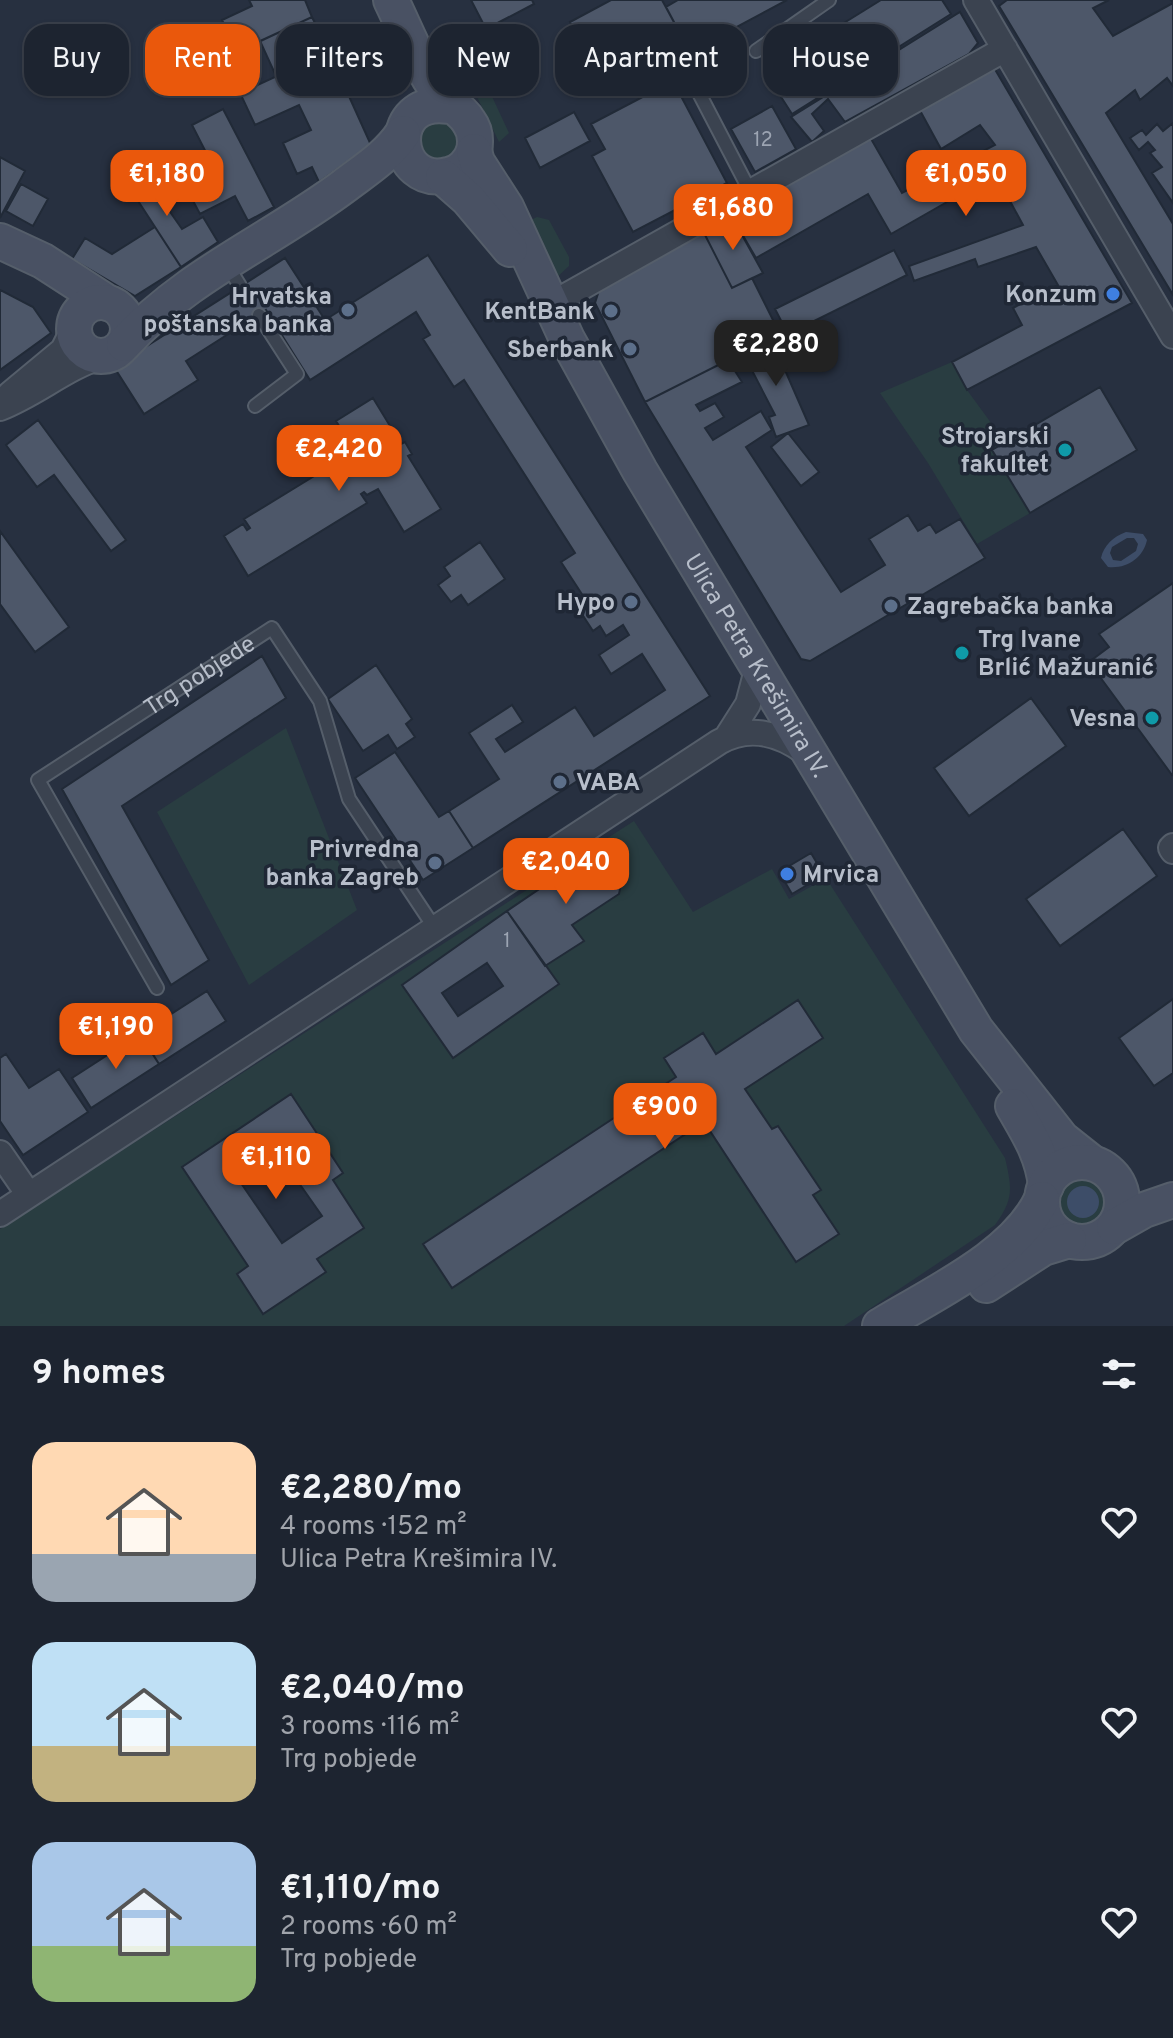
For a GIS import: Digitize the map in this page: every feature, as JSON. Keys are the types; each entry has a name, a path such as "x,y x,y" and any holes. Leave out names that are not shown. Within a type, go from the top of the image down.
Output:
{"main road":[{"path":"310,212 399,177 462,169 474,151 475,140 468,119 449,106 430,77 390,0"},
{"path":"390,0 407,88 405,156 432,175"},
{"path":"0,243 69,303 75,337 85,351 113,350 143,324 226,273 387,153 415,112 425,106 449,106"},
{"name":"Ulica Petra Krešimira IV.","path":"474,151 477,162 514,224 548,301 640,471 976,1030 1062,1139 1102,1169"},
{"name":"Ulica Petra Krešimira IV.","path":"432,175 463,193 497,232 548,301"},
{"path":"0,243 43,261 120,310 128,326 113,350"},
{"path":"74,326 83,308 100,302 137,302 226,273"},
{"name":"Ulica Petra Krešimira IV.","path":"976,1030 992,1068 1036,1146 1044,1170 1044,1192"},
{"path":"880,1326 1005,1246 1030,1223 1053,1175 1064,1166 1077,1162 1102,1169 1131,1184 1173,1182"},
{"path":"1102,1169 1120,1188 1123,1202 1114,1227"},
{"path":"1044,1192 1044,1212 1049,1224 1069,1240"},
{"path":"921,1326 1043,1248 1069,1240 1093,1241 1144,1210 1173,1200"}],"street":[{"path":"983,3 1005,49 1173,336"},
{"path":"548,301 1005,49"},
{"path":"0,407 17,387 63,350 74,326"},
{"path":"0,407 28,396 83,362 113,350"},
{"path":"0,1214 727,737 748,704 758,666"},
{"path":"727,737 765,732 790,740 811,756"},
{"path":"0,1153 29,1195"}],"lane":[{"path":"756,51 829,0"},
{"path":"701,96 750,191"},
{"path":"255,406 297,374 259,315"},
{"name":"Trg pobjede","path":"157,988 38,780 272,628 320,701 349,799 434,927"}],"green space":[{"path":"477,96 492,96 509,133 499,142"},
{"path":"438,120 452,126 458,140 452,154 438,160 424,154 418,140 424,126"},
{"path":"537,217 549,220 569,257 569,266 555,279 527,222"},
{"path":"952,362 967,390 1005,442 993,450 1030,513 977,544 928,463 880,393"},
{"path":"286,728 357,910 249,985 157,812"},
{"path":"634,821 693,912 772,869 789,899 826,878 1005,1158 1010,1186 1006,1208 995,1225 844,1326 0,1326 0,1229","holes":["507,911 558,984 454,1058 402,986","291,1094 343,1172 333,1180 364,1227 317,1259 325,1273 263,1314 237,1274 248,1266 182,1167"]},
{"path":"1082,1178 1100,1185 1107,1203 1100,1221 1082,1228 1064,1221 1057,1203 1064,1185"}],"water":[{"path":"1121,534 1143,534 1147,540 1145,546 1138,557 1128,564 1108,567 1101,558 1102,553","holes":["1127,538 1134,538 1138,544 1136,551 1121,561 1113,560 1110,553 1112,547"]},
{"path":"1083,1186 1094,1191 1099,1202 1094,1213 1083,1218 1072,1213 1067,1202 1072,1191"}],"building":[{"path":"249,0 305,0 312,17 297,24 276,24 276,34 260,41 260,24 224,24 222,20 252,6"},
{"path":"471,0 532,0 534,4 496,24 483,24"},
{"path":"611,0 662,0 675,24 571,24"},
{"path":"678,0 787,0 742,24 675,24 666,7"},
{"path":"881,0 942,0 951,14 898,47 898,24 842,24"},
{"path":"1007,0 1109,0 1093,8 1113,36 1173,3 1173,86 1167,78 1140,100 1135,90 1106,113 1173,224 1173,295 999,6"},
{"path":"960,12 978,43 969,54 898,93 898,51"},
{"path":"312,17 315,24 297,24"},
{"path":"276,34 276,76 260,41"},
{"path":"993,66 1132,303 967,390 952,362 1022,325 1013,308 1058,285 1036,247 978,267 975,259 914,281 909,266 1023,225 1005,192 1000,195 989,178 891,234 868,194 756,258 731,215 870,137 902,193 995,145 980,125 941,149 917,105"},
{"path":"276,76 276,96 349,96 371,145 319,182 312,167 297,174 283,143 311,130 299,105 255,125 241,96 260,96 260,84"},
{"path":"644,96 681,96 727,183 633,232 592,156 605,149 591,124"},
{"path":"780,96 821,96 792,114"},
{"path":"825,96 892,96 845,122 828,99 812,114 824,131 812,142 791,117"},
{"path":"772,106 796,149 755,172 731,129"},
{"path":"223,109 274,207 248,221 235,196 200,214 182,180 212,164 192,125"},
{"path":"574,112 590,141 540,168 525,138"},
{"path":"1173,123 1173,203 1152,173 1162,167 1150,153 1155,150 1148,142 1139,150 1130,138 1142,130 1146,135 1157,124 1163,131"},
{"path":"131,156 182,229 203,217 218,242 181,267 116,167"},
{"path":"0,157 25,171 0,218"},
{"path":"21,184 48,199 33,226 6,211"},
{"path":"731,215 763,273 732,288 703,231"},
{"path":"155,227 181,267 135,296 72,259 85,238 112,254"},
{"path":"703,231 732,288 752,278 780,334 645,402 595,303 602,281"},
{"path":"894,250 907,275 788,334 775,309"},
{"path":"428,255 710,696 473,848 449,811 499,779 469,733 512,705 523,722 496,739 505,752 575,707 594,736 665,690 642,654 611,674 599,655 629,635 623,625 606,636 600,626 593,631 576,605 585,599 561,562 575,553 464,380 454,387 423,339 430,335 416,312 310,380 266,310 186,361 198,380 144,414 114,367 285,258 325,320"},
{"path":"0,290 33,307 51,333 0,370"},
{"path":"771,338 809,425 776,437 769,417 775,415 743,353"},
{"path":"728,360 742,382 696,405 700,411 715,403 724,417 705,428 713,440 761,411 772,430 746,447 841,592 885,565 869,539 908,515 918,531 930,524 936,533 960,519 985,558 810,661 801,659 645,402"},
{"name":"Strojarski fakultet","path":"1100,387 1137,450 1030,513 992,450"},
{"path":"373,398 401,444 405,442 412,454 408,456 441,509 404,532 378,489 367,495 364,492 361,494 367,503 248,576 224,536 243,524 247,530 250,528 244,519 355,451 336,421"},
{"path":"38,420 126,540 111,551 54,475 37,487 6,445"},
{"path":"788,433 819,472 801,486 771,447"},
{"path":"0,531 69,627 35,652 0,604"},
{"path":"480,542 505,579 468,605 461,595 451,602 438,585 450,576 444,567"},
{"name":"Vesna","path":"1173,583 1172,775 1089,662 1109,647 1099,634"},
{"path":"262,656 286,698 122,806 209,960 171,985 62,789"},
{"path":"376,665 412,719 406,724 415,737 397,749 388,735 363,751 328,699"},
{"path":"1031,698 1066,746 969,816 934,768"},
{"path":"395,752 439,817 449,811 473,848 423,880 355,778"},
{"path":"1123,829 1157,876 1060,946 1026,899"},
{"path":"811,853 824,875 792,894 779,872"},
{"path":"609,856 621,868 623,875 619,894 572,925 584,941 545,966 507,911 585,858"},
{"path":"507,911 559,984 453,1058 402,985","holes":["487,963 503,986 458,1016 442,993"]},
{"path":"207,991 226,1021 159,1064 140,1034"},
{"path":"1173,999 1173,1073 1154,1086 1119,1038"},
{"path":"798,1000 823,1038 745,1089 772,1129 778,1126 821,1190 813,1195 839,1234 796,1262 704,1122 452,1288 423,1244 676,1077 664,1058 703,1033 716,1054"},
{"path":"140,1034 159,1064 91,1108 72,1078"},
{"path":"6,1054 29,1088 59,1069 88,1112 23,1155 0,1121 0,1058"},
{"path":"291,1094 343,1173 333,1180 364,1228 317,1259 326,1272 263,1314 237,1274 248,1266 182,1167","holes":["280,1156 322,1216 282,1243 241,1183"]}],"place":[{"name":"Konzum","path":"1113,294"},
{"name":"Hrvatska poštanska banka","path":"348,310"},
{"name":"KentBank","path":"611,311"},
{"name":"Sberbank","path":"630,349"},
{"name":"Strojarski fakultet","path":"1065,450"},
{"name":"Hypo","path":"631,602"},
{"name":"Zagrebačka banka","path":"891,606"},
{"name":"Trg Ivane Brlić Mažuranić","path":"962,653"},
{"name":"Vesna","path":"1152,718"},
{"name":"VABA","path":"560,782"},
{"name":"Privredna banka Zagreb","path":"435,863"},
{"name":"Mrvica","path":"787,874"}]}
